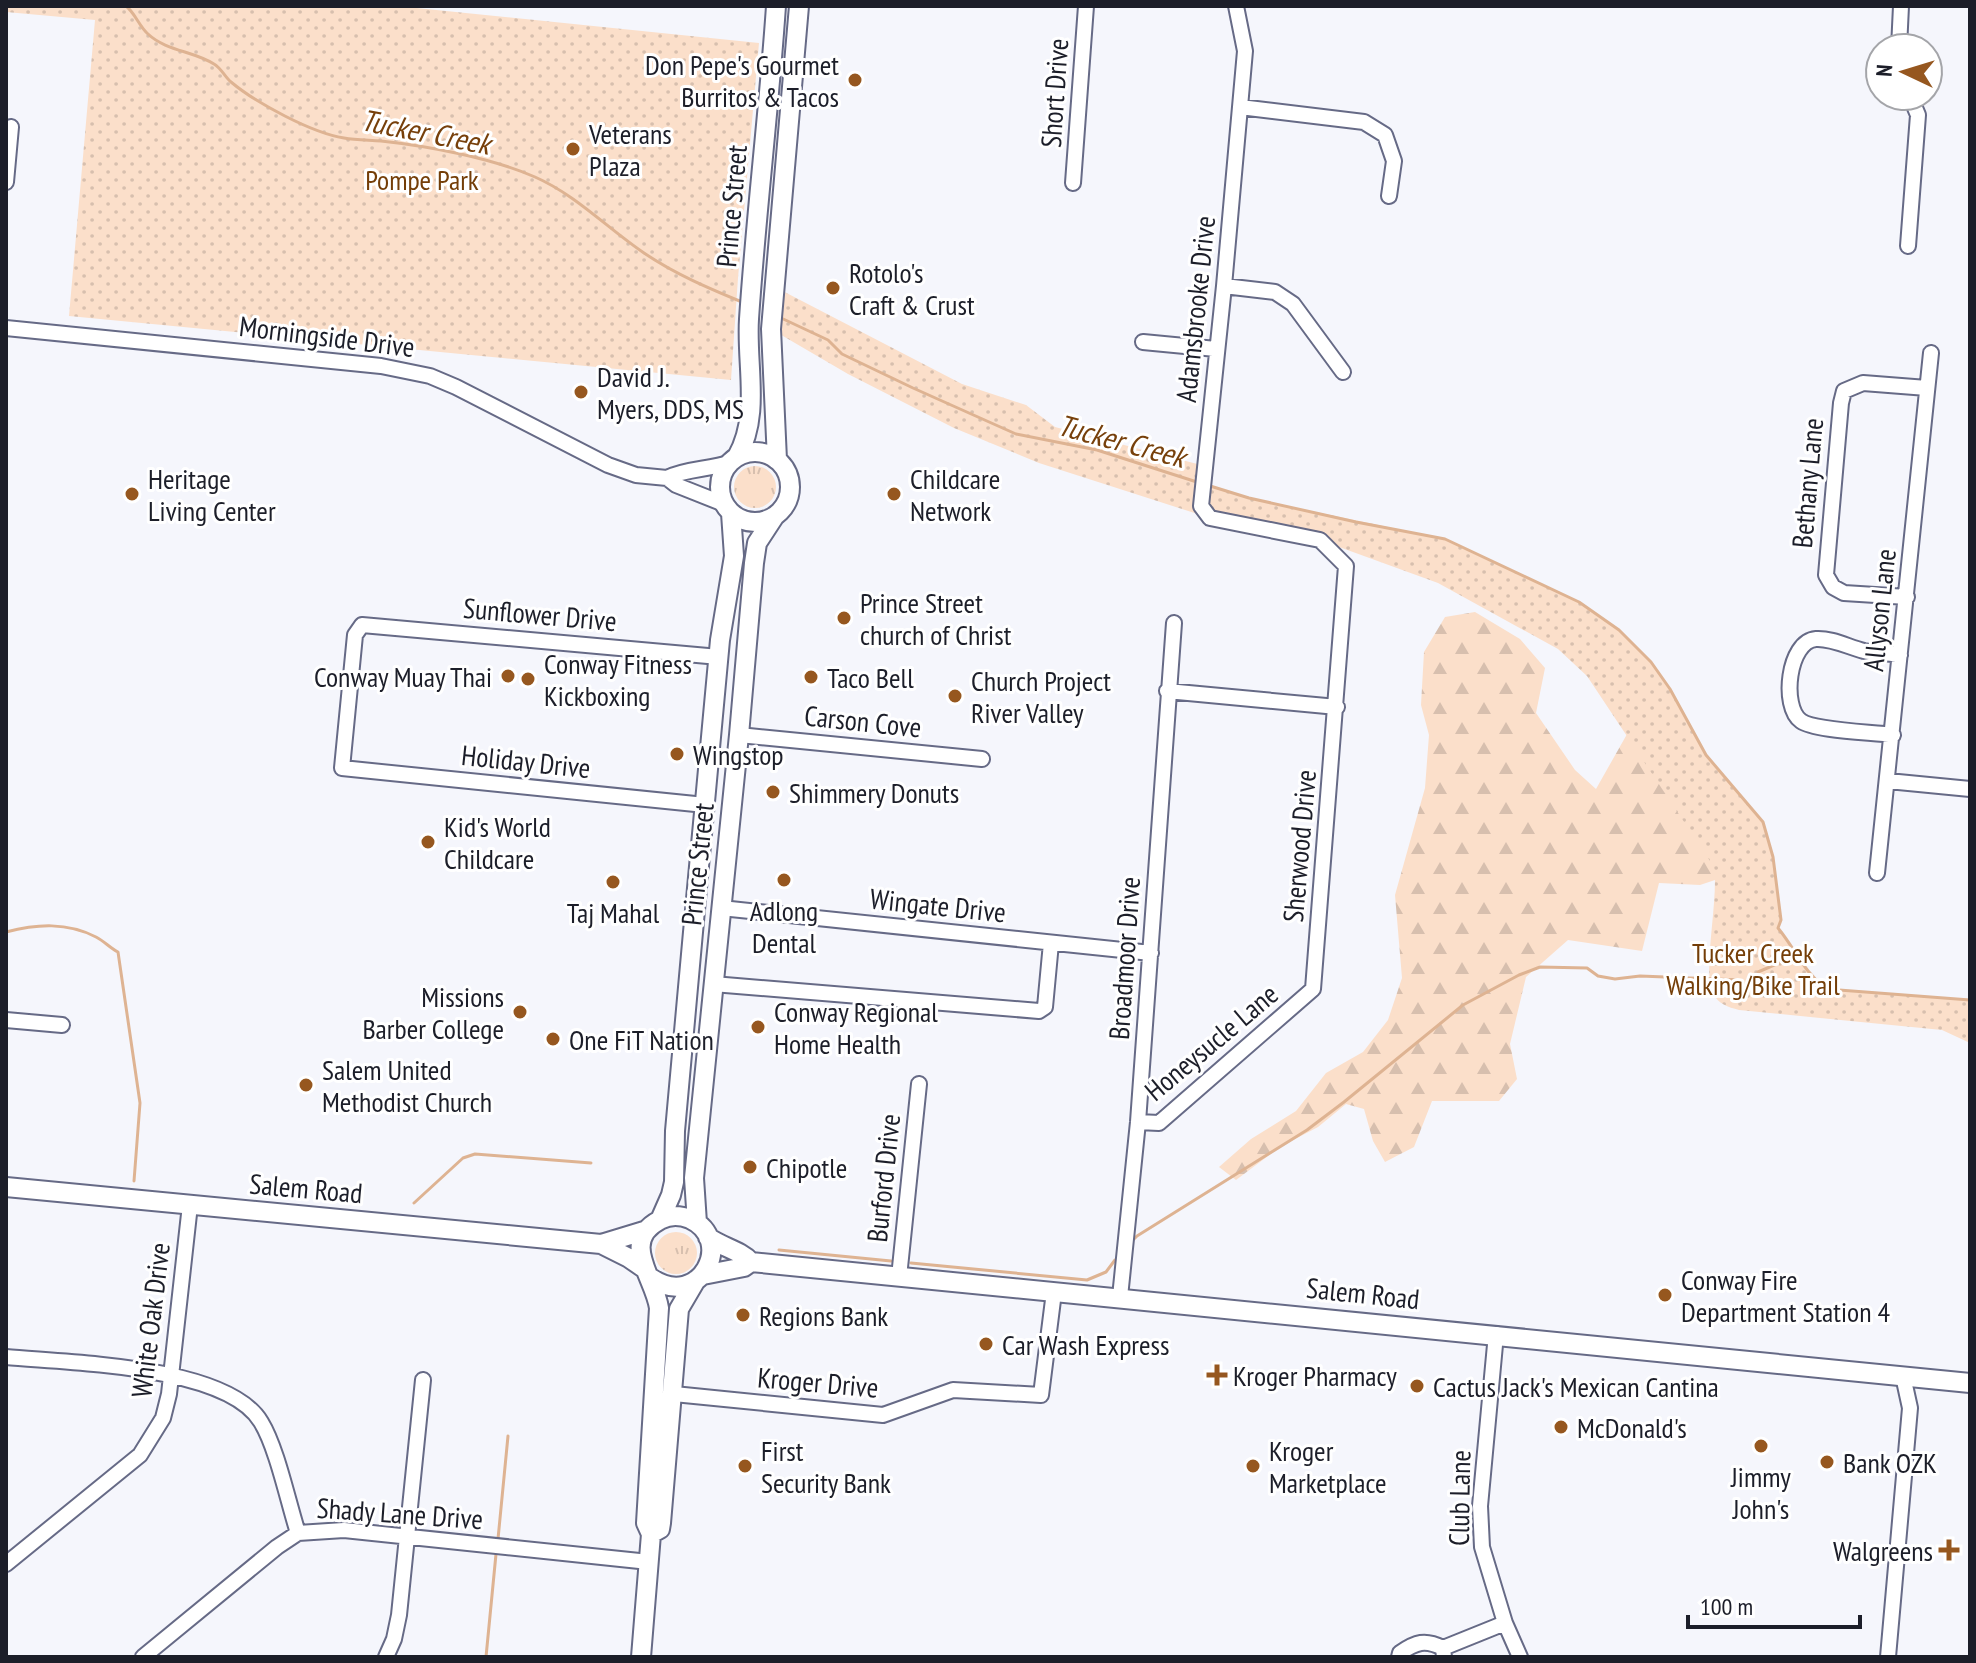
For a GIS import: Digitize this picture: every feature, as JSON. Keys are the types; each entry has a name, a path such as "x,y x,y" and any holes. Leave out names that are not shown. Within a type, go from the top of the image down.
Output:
{"main road":[{"name":"Prince Street","path":"734,460 747,438 752,418 749,320 776,6"},
{"name":"Prince Street","path":"777,460 771,329 799,6"},
{"path":"758,452 777,460 787,473 790,485 786,504 774,517 755,522 742,520 728,508 720,484 724,472 734,460 758,452"},
{"name":"Prince Street","path":"653,1225 671,1195 674,1182 675,1131 704,813 718,666 734,549 728,508"},
{"name":"Prince Street","path":"702,1230 694,1191 755,554 766,525 774,517"},
{"path":"739,735 726,726 726,687 718,666 732,667 734,711 741,716"},
{"path":"704,813 718,830 715,875 723,886"},
{"path":"704,813 711,838 707,894 721,908"},
{"path":"683,1039 692,1049 696,1061 693,1105 700,1116"},
{"name":"Salem Road","path":"6,1187 601,1244 653,1225"},
{"path":"641,1657 649,1562 656,1529 674,1394 679,1309 711,1257 702,1230 679,1216 653,1225 640,1249 659,1308 651,1451 656,1464 652,1510 656,1529"},
{"name":"Salem Road","path":"702,1230 722,1247 745,1255 751,1262"},
{"name":"Salem Road","path":"601,1244 648,1273"},
{"name":"Salem Road","path":"700,1278 744,1267 751,1262 1970,1383"},
{"path":"648,1273 671,1287 684,1286 700,1278"}],"street":[{"name":"Short Drive","path":"1073,183 1086,6"},
{"name":"Adamsbrooke Drive","path":"1236,6 1245,51 1201,506 1210,518 1320,540 1346,566 1337,707"},
{"path":"1900,32 1901,6"},
{"path":"1240,107 1364,122 1385,135 1394,161 1389,196"},
{"path":"1908,246 1917,112"},
{"path":"6,182 11,127"},
{"path":"1224,286 1275,292 1293,304 1343,372"},
{"name":"Morningside Drive","path":"6,328 365,364 430,376 608,465 636,475 667,478 677,473 707,470 734,460"},
{"path":"1143,342 1216,349"},
{"name":"Allyson Lane","path":"1877,873 1931,353"},
{"name":"Bethany Lane","path":"1907,597 1844,593 1833,587 1826,575 1841,403 1844,391 1863,383 1927,388"},
{"name":"Morningside Drive","path":"667,478 728,508"},
{"name":"Broadmoor Drive","path":"1120,1297 1138,1122 1174,623"},
{"name":"Sunflower Drive","path":"342,768 358,628 371,625 718,666"},
{"path":"1893,735 1802,722 1793,712 1790,696 1797,651 1814,639 1900,655"},
{"path":"1167,691 1337,707"},
{"name":"Sherwood Drive","path":"1313,989 1337,707"},
{"name":"Carson Cove","path":"739,735 982,759"},
{"name":"Holiday Drive","path":"342,768 704,813"},
{"path":"1888,781 1970,789"},
{"name":"Wingate Drive","path":"721,908 1151,953"},
{"path":"713,984 1039,1011 1045,1007 1051,943"},
{"name":"Honeysucle Lane","path":"1138,1122 1159,1123 1313,989"},
{"path":"6,1020 62,1025"},
{"name":"Burford Drive","path":"899,1277 919,1084"},
{"name":"White Oak Drive","path":"6,1564 140,1455 163,1418 173,1374 190,1205"},
{"name":"Kroger Drive","path":"674,1394 883,1415 953,1390 1041,1395 1054,1292"},
{"name":"Club Lane","path":"1496,1334 1480,1506 1486,1565 1520,1657"},
{"path":"6,1357 173,1374 238,1401 260,1420 298,1533"},
{"path":"1888,1657 1910,1408 1903,1376"},
{"path":"1910,1408 1926,1378"},
{"path":"386,1657 399,1615 423,1380"},
{"name":"Shady Lane Drive","path":"143,1657 298,1533 344,1530 649,1562"},
{"path":"1399,1657 1414,1643 1430,1641 1444,1652 1505,1623"}],"green space":[{"name":"Pompe Park","path":"6,6 397,6 759,43 731,380 69,316 95,20 6,12"},
{"name":"Tucker Creek Walking/Bike Trail","path":"775,287 962,384 1026,405 1055,427 1205,466 1203,483 1249,498 1445,539 1579,602 1619,630 1651,662 1670,689 1706,755 1763,822 1773,857 1781,920 1778,928 1812,975 1827,989 1970,1000 1970,1043 1942,1030 1739,1010 1718,1000 1710,983 1709,969 1714,867 1587,676 1558,649 1438,583 1320,540 1210,518 1039,463 954,428 848,374 771,329"},
{"path":"755,466 770,472 776,487 770,502 755,508 740,502 734,487 740,472"},
{"path":"1475,612 1520,639 1545,668 1536,713 1575,770 1596,789 1635,720 1727,876 1700,885 1659,883 1642,951 1568,940 1526,977 1510,1044 1517,1079 1499,1101 1432,1101 1414,1147 1385,1162 1373,1141 1364,1109 1346,1104 1318,1127 1280,1147 1236,1180 1219,1167 1251,1139 1296,1111 1326,1073 1363,1052 1388,1020 1402,978 1395,895 1425,788 1429,735 1421,705 1424,652 1445,617"},
{"path":"676,1232 691,1238 697,1253 691,1268 676,1274 661,1268 655,1253 661,1238"}],"waterway":[{"name":"Tucker Creek","path":"126,6 155,40 214,64 242,90 285,116 331,135 460,154 535,177 578,202 656,261 742,302"},
{"name":"Tucker Creek","path":"779,317 828,340 842,354 1016,434 1097,450 1200,483"},
{"name":"Tucker Creek","path":"1207,485 1249,498 1445,539 1579,602 1619,630 1651,662 1670,689 1706,755 1763,822 1773,857 1781,920 1778,928 1818,982 1826,989 1970,1000"},
{"path":"6,932 40,926 63,927 85,932 118,952 140,1103 134,1181"},
{"path":"1758,972 1798,955"},
{"path":"1130,1243 1307,1130 1463,1005 1519,975 1540,967 1587,968 1598,976 1615,979 1640,976 1741,980"},
{"path":"414,1203 463,1158 475,1154 591,1163"},
{"path":"779,1250 891,1261"},
{"path":"911,1263 1087,1280 1106,1272 1115,1260"},
{"path":"498,1539 508,1436"},
{"path":"486,1657 496,1554"}],"place":[{"name":"Don Pepe's Gourmet Burritos & Tacos","path":"855,80"},
{"name":"Veterans Plaza","path":"573,149"},
{"name":"Rotolo's Craft & Crust","path":"833,288"},
{"name":"David J. Myers, DDS, MS","path":"581,392"},
{"name":"Heritage Living Center","path":"132,494"},
{"name":"Childcare Network","path":"894,494"},
{"name":"Prince Street church of Christ","path":"844,618"},
{"name":"Conway Muay Thai","path":"508,676"},
{"name":"Taco Bell","path":"811,677"},
{"name":"Conway Fitness Kickboxing","path":"528,679"},
{"name":"Church Project River Valley","path":"955,696"},
{"name":"Wingstop","path":"677,754"},
{"name":"Shimmery Donuts","path":"773,792"},
{"name":"Kid's World Childcare","path":"428,842"},
{"name":"Adlong Dental","path":"784,880"},
{"name":"Taj Mahal","path":"613,882"},
{"name":"Missions Barber College","path":"520,1012"},
{"name":"Conway Regional Home Health","path":"758,1027"},
{"name":"One FiT Nation","path":"553,1039"},
{"name":"Salem United Methodist Church","path":"306,1085"},
{"name":"Chipotle","path":"750,1167"},
{"name":"Conway Fire Department Station 4","path":"1665,1295"},
{"name":"Regions Bank","path":"743,1315"},
{"name":"Car Wash Express","path":"986,1344"},
{"name":"Kroger Pharmacy","path":"1217,1375"},
{"name":"Cactus Jack's Mexican Cantina","path":"1417,1386"},
{"name":"McDonald's","path":"1561,1427"},
{"name":"Jimmy John's","path":"1761,1446"},
{"name":"Bank OZK","path":"1827,1462"},
{"name":"First Security Bank","path":"745,1466"},
{"name":"Kroger Marketplace","path":"1253,1466"},
{"name":"Walgreens","path":"1949,1550"}]}
